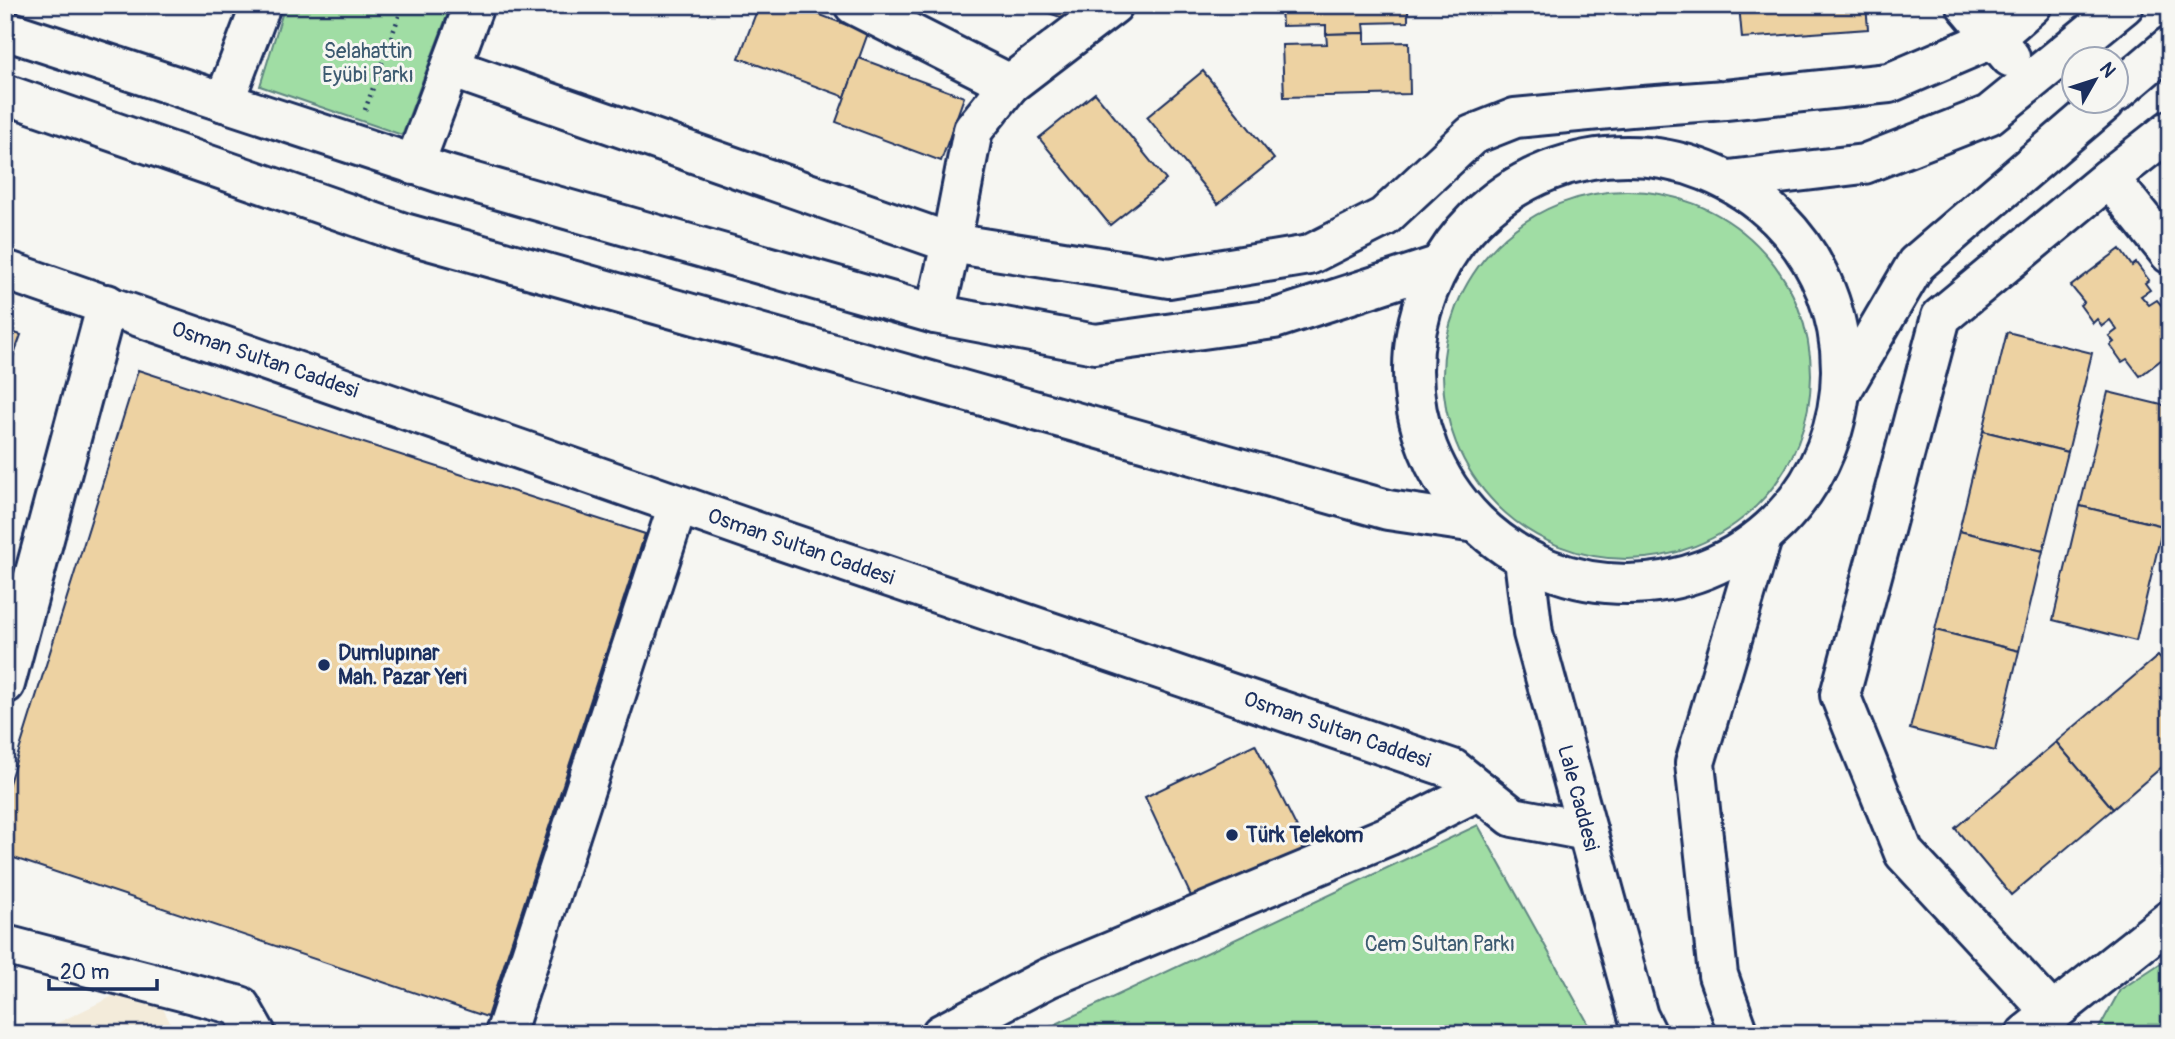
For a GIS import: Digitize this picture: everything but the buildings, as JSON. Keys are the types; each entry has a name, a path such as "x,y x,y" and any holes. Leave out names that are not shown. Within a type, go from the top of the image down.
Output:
{"street":[{"path":"224,102 261,5"},
{"path":"414,165 474,5"},
{"path":"854,5 1010,84"},
{"path":"935,314 973,130 1010,84 1113,5"},
{"path":"1966,5 2030,82"},
{"path":"451,68 951,243 1169,278 1309,255 1384,217 1472,135 1515,118 1889,83 1994,38 2032,5"},
{"path":"1729,180 1864,164 1989,115 2124,5"},
{"path":"5,30 414,165 935,314 1096,344 1274,318 1437,267"},
{"path":"2130,80 2170,46"},
{"path":"5,94 404,233 1388,510 1476,523"},
{"path":"1841,393 1916,264 2089,116"},
{"path":"2170,130 1941,317 1840,695 1903,853 2039,1023 2170,920"},
{"path":"1598,156 1665,158 1729,180 1779,218 1817,270 1838,329 1841,393 1828,447 1801,497 1762,538 1708,570 1647,584 1583,581 1524,559 1476,523 1442,479 1419,428 1411,373 1417,318 1437,267 1478,213 1533,175 1598,156"},
{"path":"2109,178 2170,254"},
{"name":"Osman Sultan Caddesi","path":"5,270 678,505 1453,769 1513,817 1587,831"},
{"path":"5,684 107,304"},
{"path":"505,1034 678,505"},
{"path":"1739,1034 1718,975 1695,763 1762,538"},
{"name":"Lale Caddesi","path":"1524,559 1533,633 1639,1016 1647,1034"},
{"path":"941,1034 1048,978 1388,836 1479,790"},
{"path":"5,946 240,1006 256,1034"}],"path":[{"path":"352,145 403,5"}],"shaded area":[{"path":"148,979 176,1034 35,1034"}],"green space":[{"name":"Selahattin Eyübi Parkı","path":"285,5 451,5 402,135 260,86"},
{"path":"1627,191 1663,195 1697,205 1729,222 1757,245 1780,273 1797,305 1807,339 1811,375 1807,411 1797,445 1780,477 1757,505 1729,528 1697,545 1663,555 1627,559 1591,555 1557,545 1525,528 1497,505 1474,477 1457,445 1447,411 1443,375 1447,339 1457,305 1474,273 1497,245 1525,222 1557,205 1591,195"},
{"name":"Cem Sultan Parkı","path":"1478,825 1594,1034 1035,1034"},
{"path":"2170,957 2170,1034 2096,1034 2120,990"}],"place":[{"name":"Dumlupınar Mah. Pazar Yeri","path":"324,665"},
{"name":"Türk Telekom","path":"1232,835"}]}
